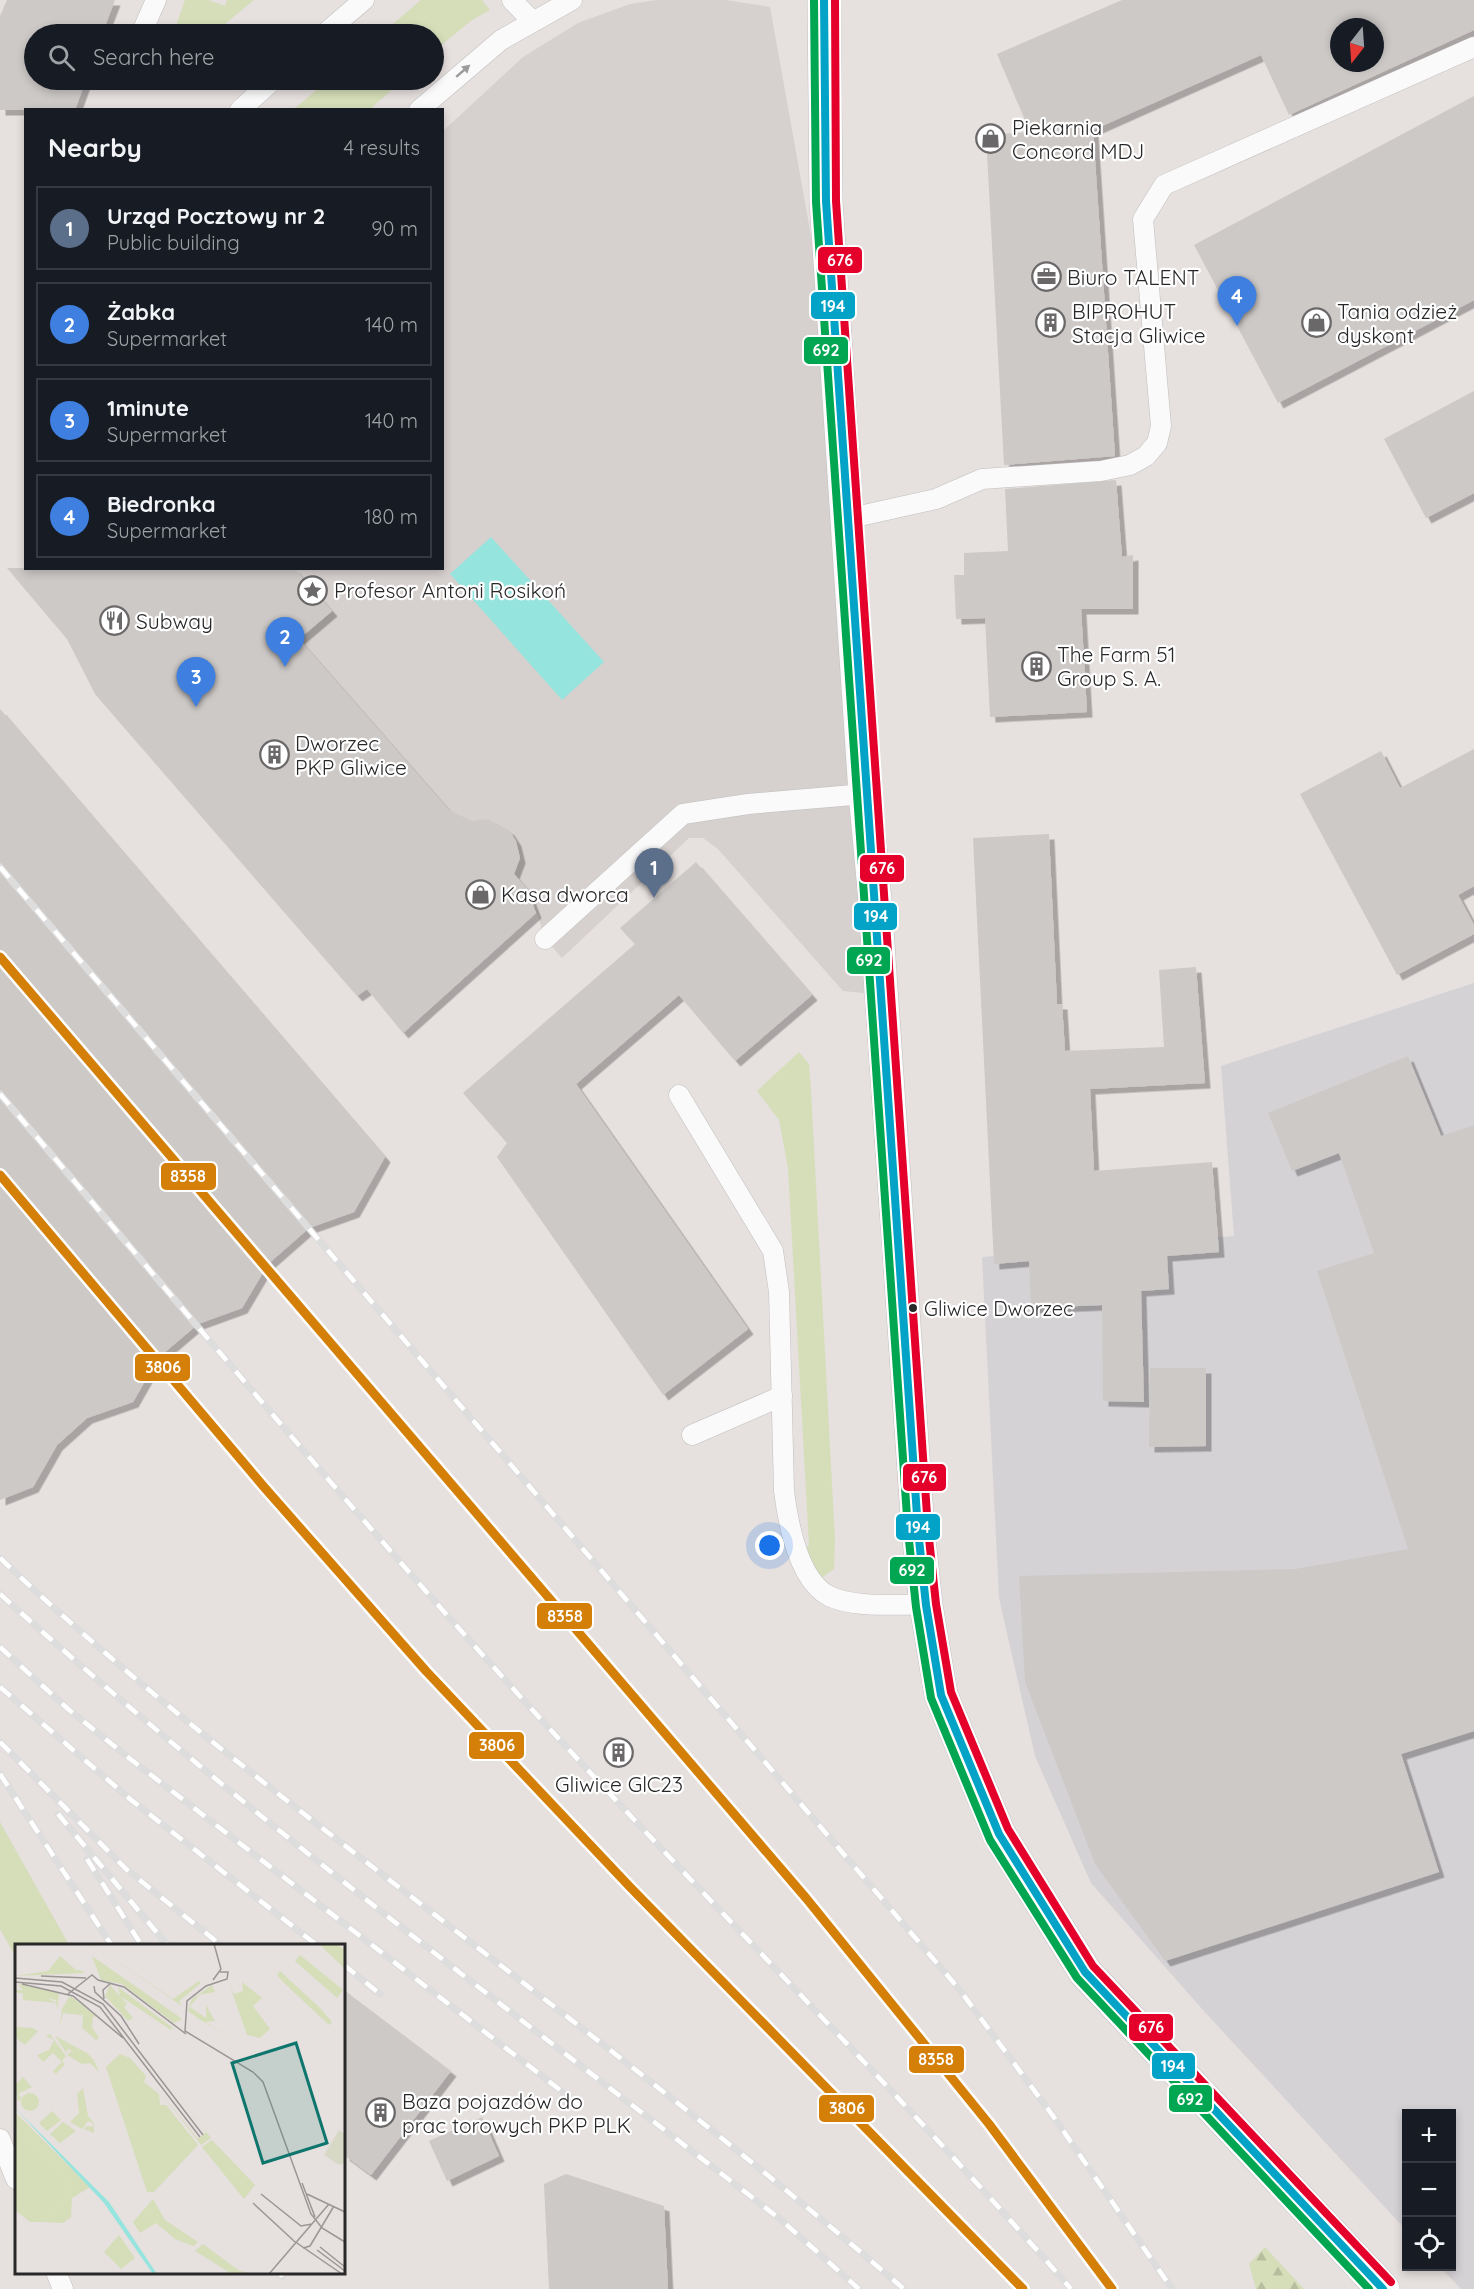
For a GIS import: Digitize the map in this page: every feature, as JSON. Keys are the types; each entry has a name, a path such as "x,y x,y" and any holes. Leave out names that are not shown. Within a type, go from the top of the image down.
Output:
{"main road":[{"path":"824,0 825,165 846,519 865,794 875,900 917,1518 926,1605 941,1695 999,1834 1085,1972 1383,2289"}],"lane":[{"path":"145,24 156,0"},
{"path":"336,24 364,0"},
{"path":"512,0 532,21"},
{"path":"444,89 501,40 572,0"},
{"path":"846,519 936,499 982,479 1101,471 1130,465 1146,456 1157,443 1161,426 1143,219 1164,185 1474,47"},
{"path":"242,108 262,90"},
{"path":"421,108 442,90"},
{"path":"545,939 683,814 748,804 865,794"},
{"path":"679,1095 773,1251 778,1292 788,1523 798,1555 814,1583 828,1596 849,1600 926,1605"},
{"path":"692,1435 782,1396"},
{"path":"0,2139 15,2176"},
{"path":"57,2274 63,2289"}],"shaded area":[{"path":"657,0 726,0 770,7 839,392 882,995 843,991 718,849 703,838 689,838 562,958 545,939 537,913 524,898 529,894 527,889 513,873 520,858 509,830 488,819 470,823 460,815 455,817 299,639 332,611 295,570 444,570 444,130 523,57 578,23 630,4"},
{"path":"1474,983 1474,2289 1461,2289 1444,2271 1456,2271 1456,2109 1402,2109 1402,2226 1203,2010 1091,1883 1035,1756 999,1598 982,1257 1234,1236 1221,1066"}],"green space":[{"path":"185,0 208,0 225,6 227,0 254,0 225,24 177,24"},
{"path":"421,0 482,0 490,10 472,20 444,43 444,24 393,24"},
{"path":"316,90 392,90 371,108 295,108"},
{"path":"799,1052 809,1064 811,1091 835,1540 834,1569 814,1583 798,1555 809,1545 788,1168 779,1120 757,1091"},
{"path":"0,1822 68,1944 15,1944 15,1956 0,1929"},
{"path":"1265,2247 1304,2289 1256,2289 1249,2264"}],"water":[{"path":"491,537 604,662 562,700 450,574"}],"building":[{"path":"7,0 115,0 106,24 24,24 24,90 82,90 76,108 0,110 0,16"},
{"name":"BIPROHUT Stacja Gliwice","path":"1122,0 1474,0 1474,30 1384,71 1384,18 1330,18 1330,72 1383,72 1289,115 1261,55 1093,130 1115,456 1004,465 986,135 1030,132 997,54"},
{"path":"1474,96 1474,300 1278,403 1194,245"},
{"path":"1474,391 1474,493 1426,518 1384,439"},
{"path":"1116,480 1122,557 1133,555 1133,609 1081,609 1087,712 990,717 985,618 956,619 954,575 964,575 964,553 1008,551 1005,489"},
{"name":"Dworzec PKP Gliwice","path":"7,568 24,568 24,570 296,570 332,611 299,639 449,810 472,821 488,819 509,830 516,841 520,858 514,874 527,889 536,913 403,1033 367,989 357,996 95,694 67,639"},
{"path":"0,709 385,1157 354,1212 309,1228 268,1264 242,1308 198,1324 158,1358 133,1402 87,1418 57,1445 33,1487 0,1500"},
{"path":"1474,749 1474,886 1458,895 1474,925 1474,934 1397,975 1300,794 1381,751 1400,788"},
{"path":"1049,834 1057,1004 1062,1004 1065,1051 1164,1047 1159,970 1196,967 1205,1083 1090,1089 1094,1171 1212,1162 1219,1252 1167,1256 1169,1289 1141,1291 1144,1402 1103,1401 1102,1305 1031,1308 1029,1261 994,1264 973,838"},
{"path":"696,862 812,995 735,1061 679,995 576,1084 748,1329 663,1395 497,1157 507,1143 463,1093 635,944 620,928"},
{"path":"1408,1056 1441,1136 1474,1125 1474,1731 1401,1754 1439,1872 1165,1961 1095,1864 1025,1682 1019,1576 1295,1569 1408,1549 1317,1271 1374,1253 1339,1153 1292,1171 1268,1113"},
{"path":"1150,1368 1206,1368 1206,1446 1149,1447"},
{"name":"Baza pojazdów do prac torowych PKP PLK","path":"345,1991 451,2071 371,2175 345,2156"},
{"path":"482,2117 499,2156 447,2181 429,2141"},
{"path":"566,2174 664,2206 668,2289 549,2289 544,2184"}],"railway":[{"path":"0,867 959,1989 1053,2116 1172,2289"},
{"path":"0,1094 333,1485 469,1640 604,1788 874,2072 1071,2289"},
{"path":"0,1558 95,1644 194,1727 653,2084 780,2185 904,2289"},
{"path":"0,1594 94,1677 286,1836 780,2219 859,2289"},
{"path":"0,1647 68,1709 129,1758 581,2106"},
{"path":"0,1687 130,1799 315,1944"},
{"path":"0,1742 126,1869 220,1944"},
{"path":"0,1774 111,1944"},
{"path":"58,1814 166,1944"},
{"path":"87,1859 141,1944"},
{"path":"345,1966 380,1994"}],"transit line":[{"name":"692","path":"814,0 816,202 908,1531 916,1607 931,1698 990,1840 1077,1978 1369,2289"},
{"name":"194","path":"824,0 826,201 918,1530 926,1605 941,1695 999,1834 1085,1972 1383,2289"},
{"name":"676","path":"835,0 836,201 928,1529 936,1604 951,1692 1008,1829 1093,1966 1391,2282"},
{"name":"8358","path":"0,957 806,1898 989,2124 1112,2289"},
{"name":"3806","path":"0,1175 264,1487 426,1671 630,1887 1023,2289"}],"place":[{"name":"Piekarnia Concord MDJ","path":"991,139"},
{"name":"Biuro TALENT","path":"1046,277"},
{"name":"BIPROHUT Stacja Gliwice","path":"1051,323"},
{"name":"Tania odzież dyskont","path":"1316,323"},
{"name":"Biedronka","path":"1237,326"},
{"name":"Profesor Antoni Rosikoń","path":"313,590"},
{"name":"Subway","path":"115,621"},
{"name":"The Farm 51 Group S. A.","path":"1036,666"},
{"name":"Żabka","path":"285,667"},
{"name":"1minute","path":"196,707"},
{"name":"Dworzec PKP Gliwice","path":"274,755"},
{"name":"Kasa dworca","path":"480,894"},
{"name":"Urząd Pocztowy nr 2","path":"654,898"},
{"name":"Gliwice Dworzec","path":"913,1308"},
{"name":"Gliwice GlC23","path":"619,1753"},
{"name":"Baza pojazdów do prac torowych PKP PLK","path":"381,2113"}]}
